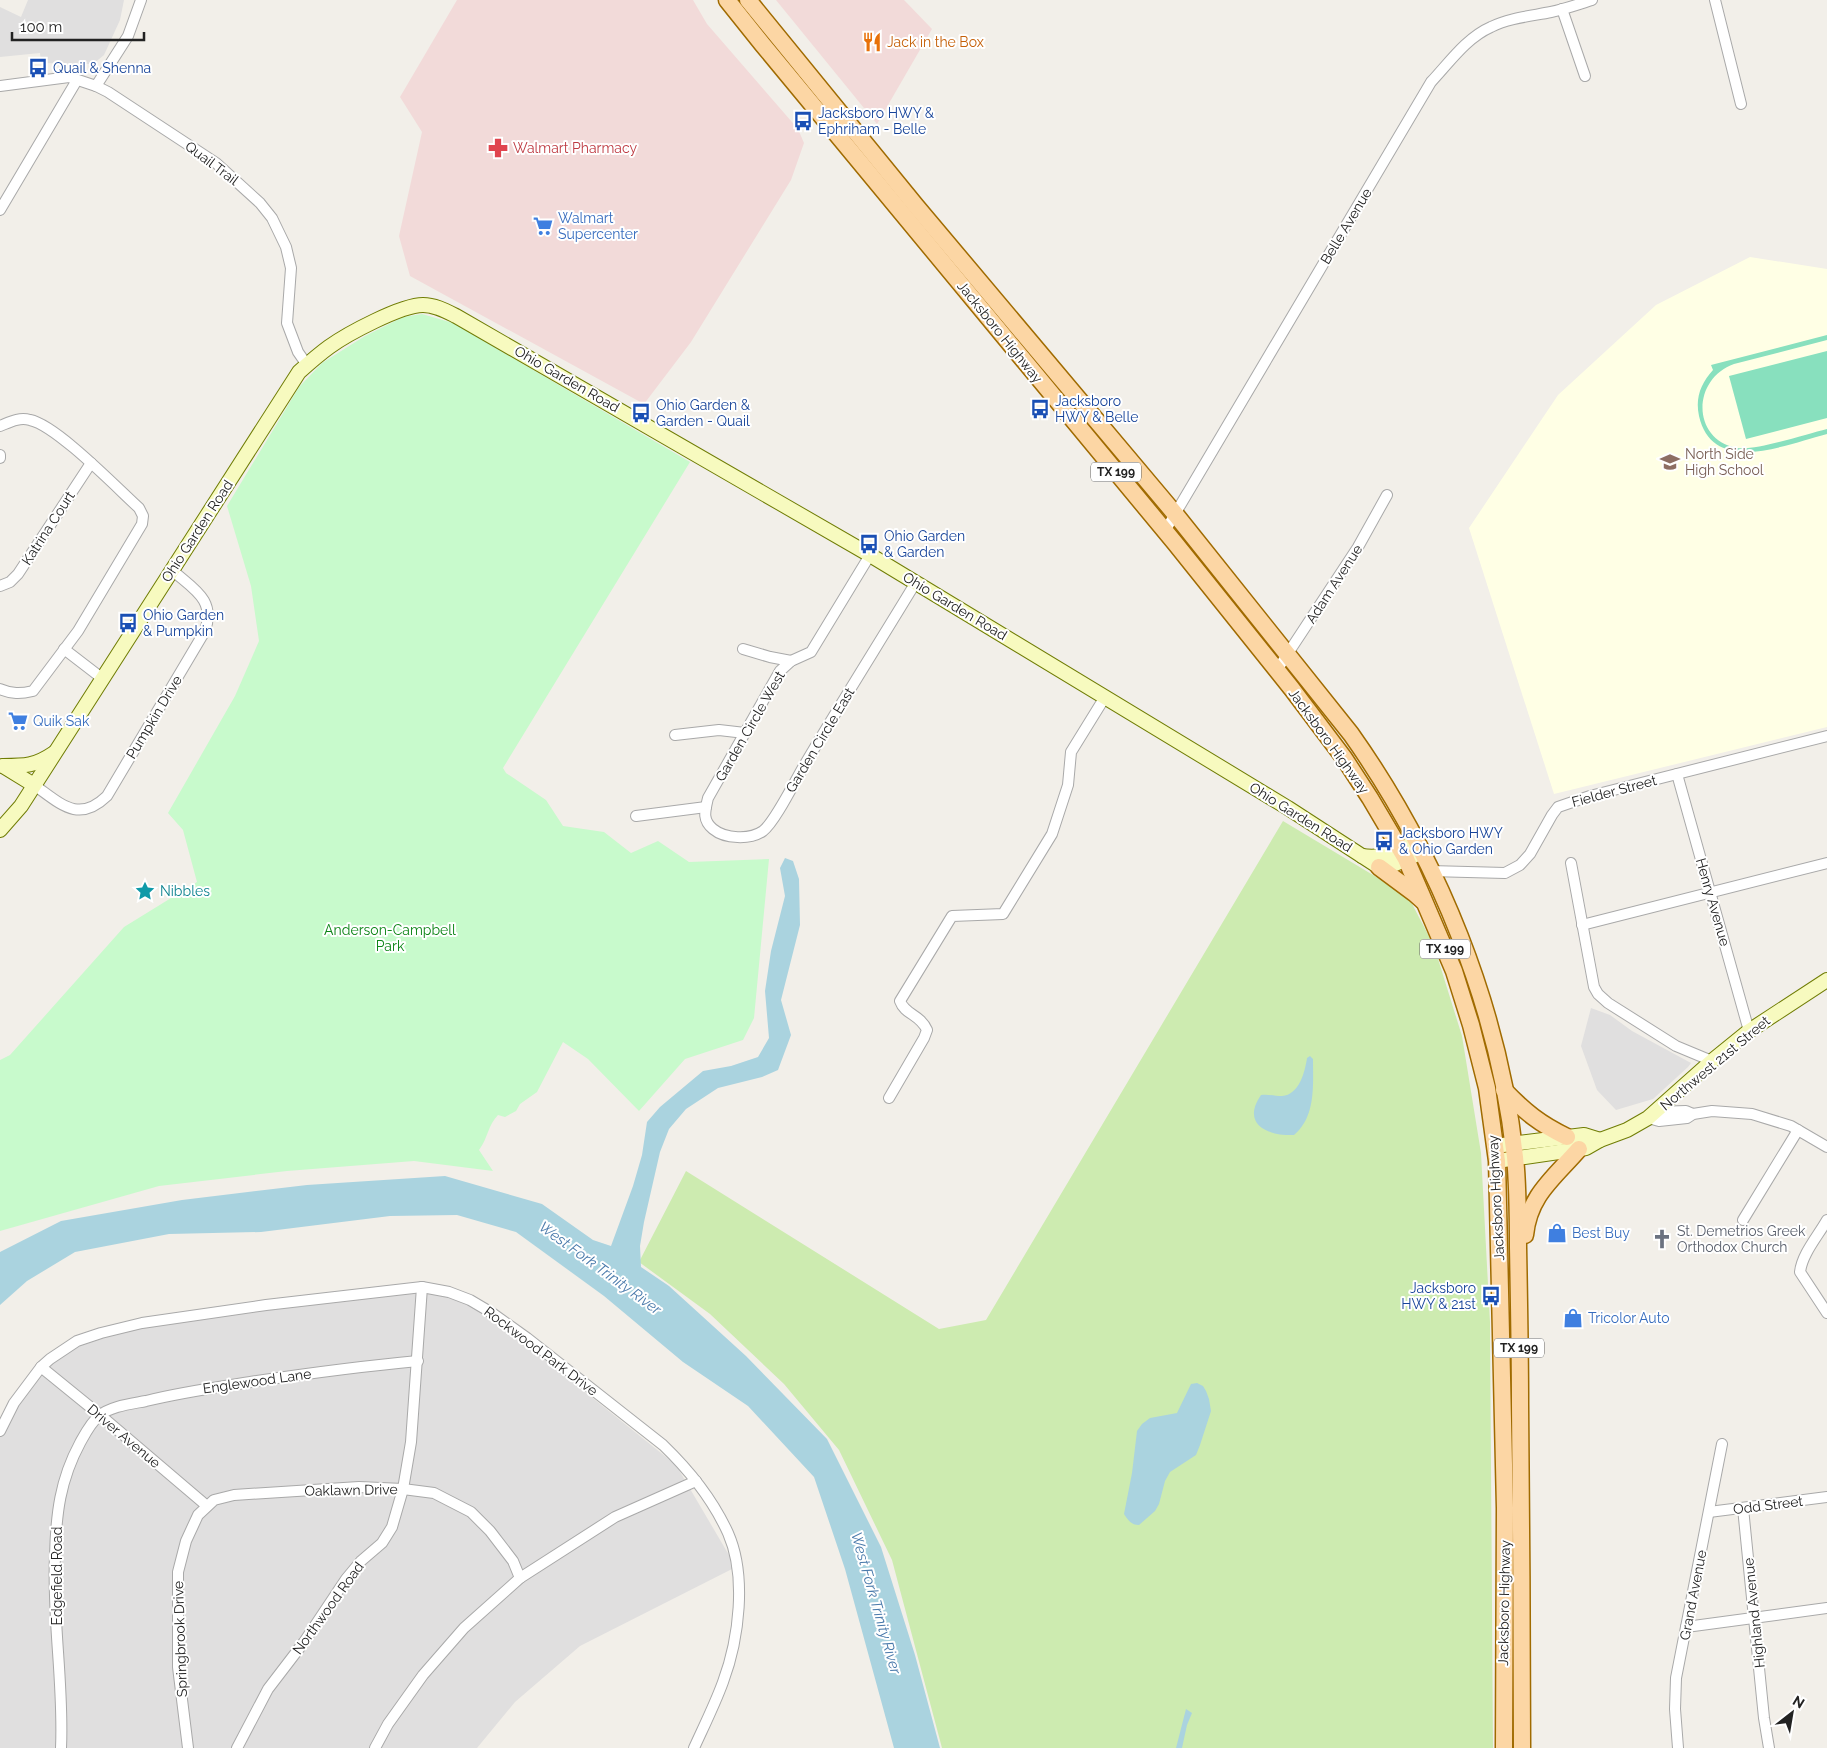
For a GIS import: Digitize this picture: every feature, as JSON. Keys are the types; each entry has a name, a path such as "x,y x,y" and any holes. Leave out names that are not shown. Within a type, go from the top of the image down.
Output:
{"main road":[{"name":"Jacksboro Highway","path":"727,0 771,56 874,177 1165,531 1277,670 1344,758 1403,855 1454,971 1472,1025 1487,1088 1496,1153 1522,1748"},
{"name":"Jacksboro Highway","path":"748,0 1030,343 1176,515 1351,734 1376,769 1419,847 1457,931 1488,1018 1504,1090 1514,1151 1519,1282 1513,1527 1504,1748"},
{"path":"771,56 785,45"},
{"path":"1017,352 1030,343"},
{"path":"1379,868 1414,893 1425,904"},
{"path":"1504,1090 1528,1115 1573,1143 1531,1208 1526,1225 1519,1282"}],"street":[{"path":"96,86 128,36 140,0"},
{"name":"Belle Avenue","path":"1165,531 1431,82 1464,46 1476,35 1491,26 1592,0"},
{"path":"1715,0 1741,104"},
{"path":"1562,9 1584,76"},
{"name":"Quail Trail","path":"0,86 69,77 96,86 108,92 216,164 260,203 272,218 286,247 291,268 287,323 298,352 307,365"},
{"path":"0,210 77,80"},
{"name":"Ohio Garden Road","path":"0,830 16,813 293,381 307,365 330,346 396,311 424,305 440,308 464,320 916,582 1288,808 1379,868 1395,864 1403,855 1419,847"},
{"path":"0,426 19,418 32,420 51,430 91,463 139,508 143,516 142,524 78,632 33,691 11,694 0,689"},
{"name":"Katrina Court","path":"0,586 10,582 18,574 91,463"},
{"name":"Adam Avenue","path":"1277,670 1358,547 1387,495"},
{"name":"Garden Circle West","path":"706,807 708,798 780,671 791,661 811,652 870,555"},
{"name":"Pumpkin Drive","path":"34,785 62,804 80,811 95,806 107,796 205,631 208,621 209,614 206,604 198,593 172,570"},
{"name":"Garden Circle East","path":"706,807 705,820 720,834 744,838 764,830 773,820 916,582"},
{"path":"743,648 770,657 791,661"},
{"path":"64,649 103,679"},
{"path":"889,1098 927,1030 923,1021 902,1007 900,1001 952,916 1003,914 1052,834 1068,785 1071,752 1105,697"},
{"path":"675,735 719,730 744,733"},
{"name":"Fielder Street","path":"1430,871 1505,873 1520,864 1530,854 1558,807 1590,796 1827,736"},
{"path":"2,765 28,766 44,760 56,751"},
{"path":"2,765 34,785"},
{"name":"Henry Avenue","path":"1677,774 1749,1031"},
{"path":"636,816 706,807"},
{"name":"Ohio Garden Road","path":"1361,856 1374,858 1403,855"},
{"path":"1582,925 1827,863"},
{"path":"1571,864 1594,987 1598,994 1608,1004 1676,1046 1712,1061"},
{"name":"Northwest 21st Street","path":"1496,1153 1573,1143 1584,1135 1600,1140 1627,1130 1652,1115 1712,1061 1749,1031 1827,980"},
{"path":"1652,1115 1659,1121 1687,1118 1693,1114 1724,1111 1752,1114 1798,1130 1827,1147"},
{"path":"1744,1220 1798,1130"},
{"path":"1827,1220 1807,1253 1800,1267 1800,1272 1827,1313"},
{"name":"Northwood Road","path":"237,1748 268,1689 304,1642 346,1579 360,1561 382,1543 392,1528 403,1488 411,1442 422,1287"},
{"name":"Rockwood Park Drive","path":"0,1431 14,1403 41,1367 77,1341 102,1333 142,1323 266,1305 422,1287 449,1292 470,1300 527,1338 663,1445 683,1464 696,1481 728,1534 734,1550 739,1586 734,1649 723,1682 694,1748"},
{"name":"Englewood Lane","path":"100,1415 114,1409 179,1393 347,1368 418,1361"},
{"name":"Driver Avenue","path":"41,1367 207,1506"},
{"name":"Edgefield Road","path":"61,1748 60,1685 55,1613 54,1556 57,1522 64,1479 69,1463 84,1434 100,1415"},
{"name":"Grand Avenue","path":"1678,1748 1675,1709 1676,1678 1722,1444"},
{"path":"375,1748 388,1724 423,1675 464,1628 520,1578 615,1517 696,1481"},
{"name":"Oaklawn Drive","path":"207,1506 214,1500 234,1495 359,1487 403,1488 434,1493 471,1512 490,1531 513,1561 520,1578"},
{"name":"Odd Street","path":"1709,1512 1827,1497"},
{"name":"Springbrook Drive","path":"188,1748 178,1667 178,1572 186,1541 198,1514 207,1506"},
{"name":"Highland Avenue","path":"1743,1508 1764,1718 1769,1748"},
{"path":"1686,1627 1827,1608"}],"shaded area":[{"path":"28,0 124,0 120,20 104,55 93,64 41,63 40,53 0,57 0,7 21,17"},
{"path":"457,0 693,0 707,24 798,129 804,143 791,180 691,342 644,404 410,276 399,236 422,132 400,97"},
{"path":"776,0 904,0 932,29 877,124"},
{"name":"North Side High School","path":"1750,257 1827,269 1827,727 1554,794 1469,528 1558,395 1656,305"},
{"path":"1591,1008 1610,1015 1632,1031 1691,1063 1653,1099 1616,1110 1597,1090 1581,1046"},
{"path":"422,1287 477,1308 503,1326 676,1465 736,1567 580,1646 515,1702 477,1748 0,1748 0,1432 41,1367 77,1341 142,1323"}],"green space":[{"name":"Anderson-Campbell Park","path":"422,314 453,323 690,462 503,768 506,773 546,800 563,826 604,832 631,853 658,841 689,862 769,859 754,1018 743,1040 685,1059 639,1111 588,1059 563,1042 537,1092 520,1104 516,1111 505,1117 498,1115 492,1123 479,1150 493,1171 414,1161 287,1171 159,1186 0,1231 0,1060 10,1055 124,927 197,882 183,830 168,813 235,696 259,641 251,586 227,506 299,387 322,363 365,336 403,317"},
{"path":"1827,335 1827,340 1734,364 1720,372 1710,382 1704,395 1702,408 1705,421 1711,433 1722,442 1737,448 1768,445 1827,429 1827,434 1773,449 1753,452 1735,451 1719,446 1707,435 1699,416 1698,403 1702,386 1713,370 1711,365"},
{"path":"1827,351 1827,418 1746,439 1729,376"},
{"path":"1283,821 1408,896 1434,946 1462,1036 1481,1153 1490,1322 1493,1748 942,1748 892,1560 839,1450 784,1384 710,1314 639,1262 686,1171 939,1329 986,1320"}],"water":[{"name":"West Fork Trinity River","path":"785,858 793,861 799,879 800,925 781,1000 791,1035 778,1070 762,1077 718,1088 686,1109 669,1129 660,1152 644,1222 640,1246 641,1267 669,1286 746,1356 827,1439 881,1547 915,1655 940,1748 894,1748 845,1569 814,1477 748,1406 683,1362 604,1296 516,1232 457,1215 390,1216 261,1232 169,1234 75,1252 27,1281 0,1305 0,1252 61,1221 182,1200 307,1185 445,1176 542,1204 593,1240 611,1246 642,1155 647,1122 660,1107 703,1071 731,1066 758,1057 769,1038 765,991 771,951 785,896 780,868"},
{"path":"1310,1056 1313,1059 1312,1100 1310,1110 1301,1128 1294,1135 1284,1135 1266,1130 1256,1121 1254,1114 1261,1095 1282,1096 1293,1092 1300,1082 1307,1058"},
{"path":"1197,1383 1203,1386 1206,1391 1211,1411 1196,1455 1170,1472 1155,1511 1139,1525 1134,1524 1124,1514 1132,1473 1137,1431 1150,1418 1177,1413 1191,1384"},
{"path":"1186,1709 1192,1713 1187,1725 1182,1748 1176,1748"}],"place":[{"name":"Jack in the Box","path":"872,42"},
{"name":"Quail & Shenna","path":"38,68"},
{"name":"Jacksboro HWY & Ephriham - Belle","path":"803,121"},
{"name":"Walmart Pharmacy","path":"498,148"},
{"name":"Walmart Supercenter","path":"543,226"},
{"name":"Jacksboro HWY & Belle","path":"1040,409"},
{"name":"Ohio Garden & Garden - Quail","path":"641,413"},
{"name":"North Side High School","path":"1670,462"},
{"name":"Ohio Garden & Garden","path":"869,544"},
{"name":"Ohio Garden & Pumpkin","path":"128,623"},
{"name":"Quik Sak","path":"18,721"},
{"name":"Jacksboro HWY & Ohio Garden","path":"1384,841"},
{"name":"Nibbles","path":"145,891"},
{"name":"Best Buy","path":"1557,1233"},
{"name":"St. Demetrios Greek Orthodox Church","path":"1662,1239"},
{"name":"Jacksboro HWY & 21st","path":"1491,1296"},
{"name":"Tricolor Auto","path":"1573,1318"}]}
